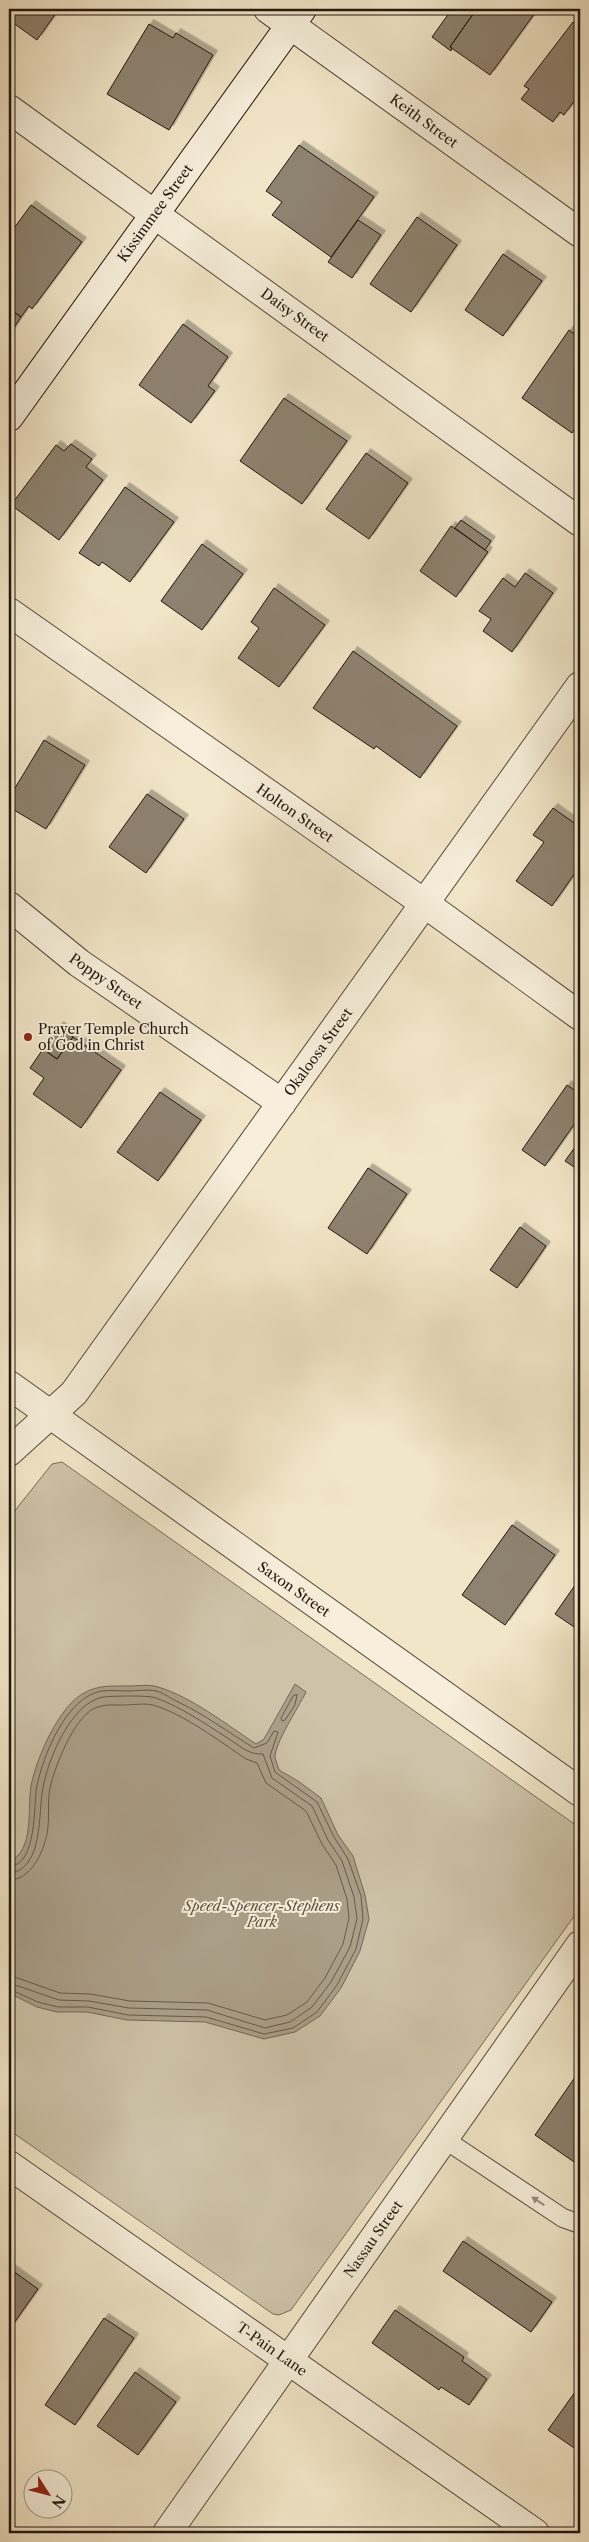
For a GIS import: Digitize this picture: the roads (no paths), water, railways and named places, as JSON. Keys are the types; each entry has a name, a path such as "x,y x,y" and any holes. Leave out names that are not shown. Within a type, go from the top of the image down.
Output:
{"street":[{"name":"Keith Street","path":"268,9 296,17 580,233"},
{"name":"Kissimmee Street","path":"9,417 296,17"},
{"name":"Daisy Street","path":"9,109 580,522"},
{"name":"Holton Street","path":"9,612 424,903 580,1016"},
{"name":"Okaloosa Street","path":"9,1452 74,1393 580,686"},
{"name":"Poppy Street","path":"9,906 78,963 282,1103"},
{"name":"Saxon Street","path":"9,1385 580,1792"},
{"name":"Nassau Street","path":"167,2533 580,1945"},
{"name":"T-Pain Lane","path":"9,2165 535,2533"}],"lane":[{"path":"444,2139 563,2218 580,2224"}],"water":[{"path":"295,1684 306,1692 278,1744 275,1760 279,1770 321,1798 338,1835 353,1856 365,1895 369,1919 360,1951 341,1988 320,2016 295,2032 264,2039 205,2022 127,2020 87,2012 57,2012 37,2007 9,1993 9,1862 23,1848 28,1828 31,1786 38,1762 50,1734 66,1709 84,1693 100,1687 154,1686 184,1697 256,1744 264,1739"}],"place":[{"name":"Prayer Temple Church of God in Christ","path":"28,1037"}],"park label":[{"name":"Speed-Spencer-Stephens Park","path":"262,1914"}]}
